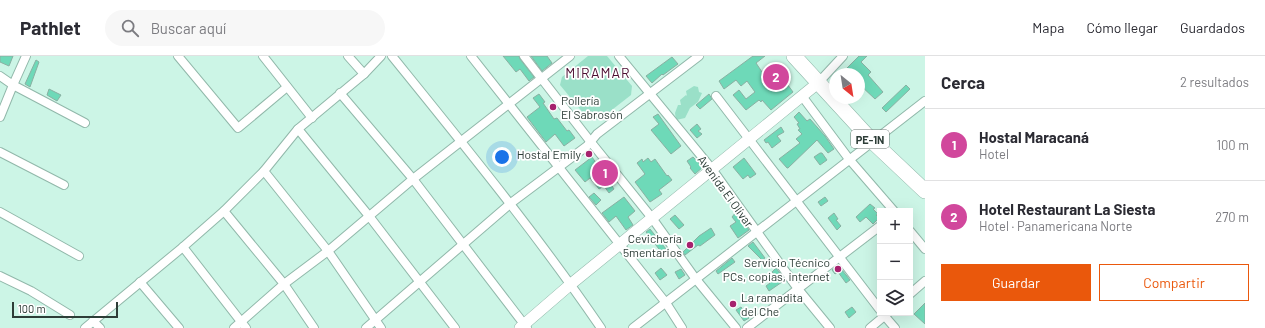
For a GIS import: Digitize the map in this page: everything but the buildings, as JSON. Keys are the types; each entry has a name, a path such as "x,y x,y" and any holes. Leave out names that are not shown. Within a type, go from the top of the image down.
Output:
{"highway":[{"name":"PE-1N","path":"794,56 872,141 925,191"}],"street":[{"path":"0,117 26,56"},
{"path":"178,56 238,128 287,87"},
{"path":"263,56 312,118"},
{"path":"348,56 364,74"},
{"path":"85,328 224,211 264,171 298,129 364,74 381,56"},
{"path":"392,56 511,203 571,284 601,328"},
{"path":"471,56 666,303 682,328"},
{"path":"524,56 652,218 695,278 736,328"},
{"path":"234,328 244,325 284,284 328,251 413,179 570,56"},
{"name":"Avenida El Olivar","path":"619,56 712,170 798,289 830,328"},
{"path":"366,328 511,203 586,146 597,134 650,94 688,59 699,56"},
{"path":"340,93 413,179 524,327 571,284 619,244 818,83 843,56"},
{"path":"0,76 13,85 85,122"},
{"path":"716,96 877,304"},
{"path":"802,96 849,159 891,208"},
{"path":"633,328 666,303 695,278 925,101"},
{"path":"298,129 369,216 455,328"},
{"path":"0,152 64,185"},
{"path":"264,171 328,251 381,328"},
{"path":"224,211 284,284 314,328"},
{"path":"0,212 79,256"},
{"path":"748,328 877,228"},
{"path":"913,235 925,249"},
{"path":"183,247 244,325"},
{"path":"0,276 31,291 70,315"},
{"path":"913,291 925,280"},
{"path":"140,282 179,328"},
{"path":"870,328 881,316"},
{"path":"886,316 895,328"},
{"path":"93,321 100,328"}],"green space":[{"path":"588,56 607,56 632,86 631,95 599,120 589,120 560,85 562,77"},
{"path":"694,86 698,87 699,92 702,93 698,102 690,108 685,118 676,120 675,113 678,105 681,105 680,100 686,95 687,96 686,91"}],"place":[{"name":"Hotel Restaurant La Siesta","path":"776,77"},
{"name":"Pollería El Sabrosón","path":"553,107"},
{"name":"Hostal Emily","path":"589,154"},
{"name":"Hostal Maracaná","path":"605,173"},
{"name":"Cevichería 5mentarios","path":"690,245"},
{"name":"Servicio Técnico PCs, copias, internet","path":"838,269"},
{"name":"La ramadita del Che","path":"733,304"}],"district":[{"name":"MIRAMAR","path":"598,72"}]}
